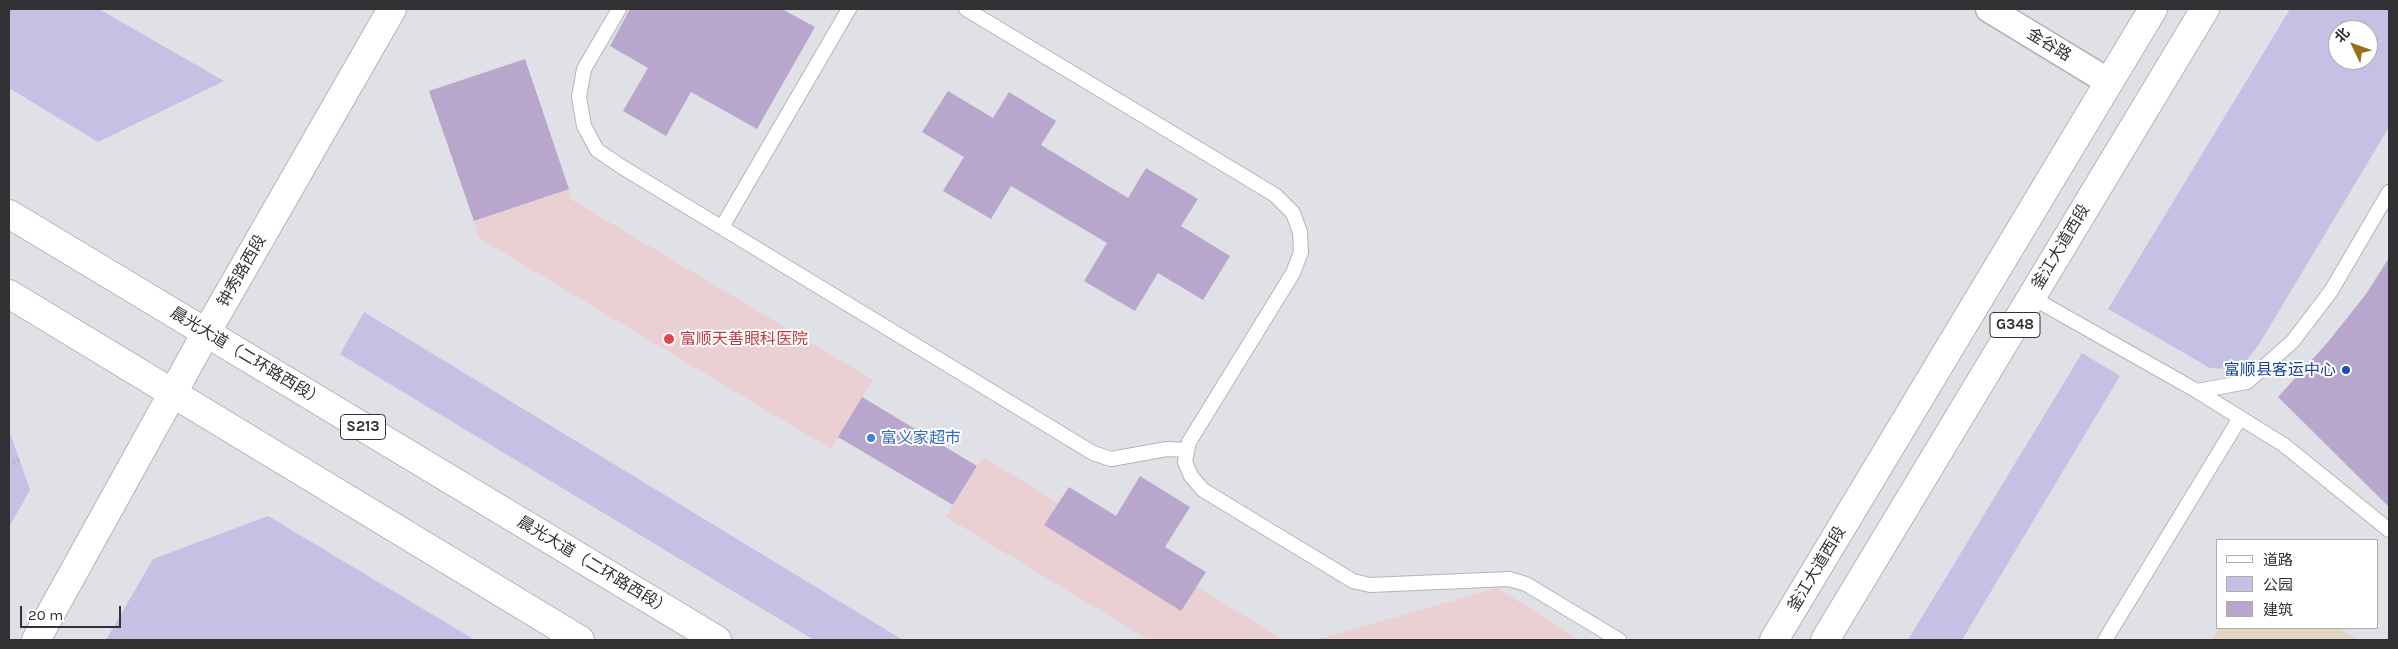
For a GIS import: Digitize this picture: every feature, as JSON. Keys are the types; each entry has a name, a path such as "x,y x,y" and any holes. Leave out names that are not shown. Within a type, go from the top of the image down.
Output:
{"main road":[{"name":"钟秀路西段","path":"36,640 172,393 392,9"},
{"name":"釜江大道西段","path":"1774,640 2153,9"},
{"name":"釜江大道西段","path":"1825,640 2205,9"},
{"name":"晨光大道（二环路西段）","path":"9,214 717,640"},
{"path":"9,294 580,640"}],"street":[{"name":"金谷路","path":"1989,9 2109,82"}],"lane":[{"path":"619,9 584,68 579,97 584,126 597,150 1093,453 1111,459 1167,449 1187,450"},
{"path":"722,228 849,9"},
{"path":"966,9 1275,195 1293,213 1300,232 1301,252 1293,273 1189,442 1185,462 1191,476 1203,490 1353,581 1370,585 1509,578 1526,584 1619,640"},
{"path":"2197,390 2247,382 2293,341 2331,291 2389,192"},
{"path":"2031,297 2197,390 2284,445 2389,530"},
{"path":"2105,640 2240,418"}],"path":[{"path":"9,464 20,460"}],"shaded area":[{"path":"569,189 572,200 873,380 831,449 479,238 474,221"},
{"path":"983,457 1284,640 1149,640 946,517"},
{"path":"1497,588 1580,640 1315,640"},
{"path":"2219,629 2340,629 2359,640 2212,640"}],"green space":[{"path":"9,9 99,9 224,81 98,142 9,88"},
{"path":"2290,9 2389,9 2389,127 2258,346 2245,362 2231,369 2210,368 2108,309"},
{"path":"364,312 903,640 814,640 340,354"},
{"path":"2082,353 2120,376 1962,640 1908,640"},
{"path":"9,430 30,490 9,527"},
{"path":"268,516 475,640 106,640 153,559"}],"building":[{"path":"630,9 782,9 815,27 757,129 691,92 666,136 623,111 648,68 610,46"},
{"path":"525,59 569,189 474,221 429,91"},
{"path":"948,91 993,118 1009,92 1056,121 1041,145 1128,198 1146,168 1198,199 1181,226 1230,256 1203,300 1158,273 1135,311 1084,281 1107,243 1011,186 991,219 943,191 964,157 922,132"},
{"name":"富顺县客运中心","path":"2389,258 2388,506 2278,397 2328,342 2366,294"},
{"path":"862,397 977,466 953,505 838,437"},
{"path":"1140,476 1190,507 1165,547 1206,572 1181,611 1044,525 1069,487 1116,516"}],"place":[{"name":"富顺天善眼科医院","path":"669,339"},
{"name":"富顺县客运中心","path":"2346,370"},
{"name":"富义家超市","path":"871,438"}]}
